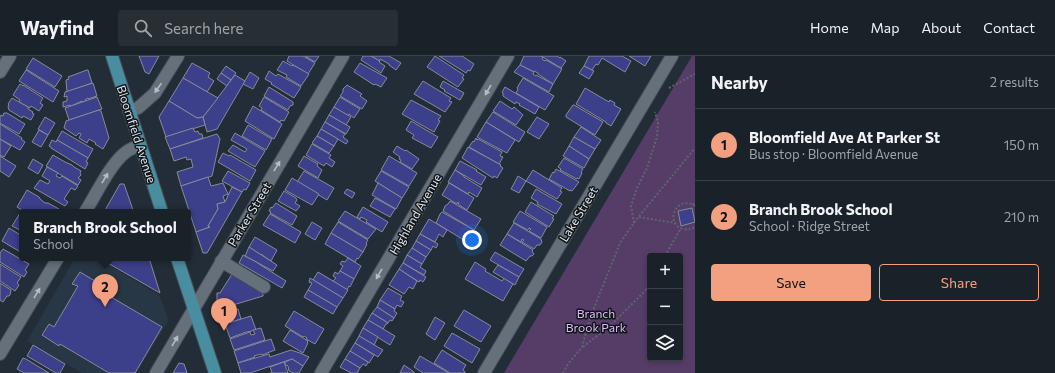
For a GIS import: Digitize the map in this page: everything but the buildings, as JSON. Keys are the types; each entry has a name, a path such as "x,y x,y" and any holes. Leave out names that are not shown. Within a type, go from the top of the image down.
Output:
{"main road":[{"name":"Bloomfield Avenue","path":"112,56 161,209"},
{"path":"178,261 215,373"}],"street":[{"path":"0,72 10,56"},
{"path":"129,111 138,108 156,93 178,56"},
{"name":"Parker Street","path":"156,373 343,56"},
{"name":"Highland Avenue","path":"321,373 508,56"},
{"name":"Lake Street","path":"484,373 672,56"},
{"path":"88,209 115,164 126,152 140,145"},
{"path":"0,354 56,261"},
{"path":"221,261 264,287"}],"path":[{"path":"669,88 695,74"},
{"path":"634,223 631,206 637,188 647,168 657,137 658,122 655,112"},
{"path":"582,347 590,318 620,243 634,223 695,148"},
{"path":"695,201 694,205 684,203 680,204 673,214 677,226 689,230 695,227"},
{"path":"639,217 675,223"},
{"path":"667,253 681,228"},
{"path":"563,373 568,364 582,347 611,325 647,287"}],"shaded area":[{"path":"73,261 102,261 159,295 169,320 136,373 82,373 27,341"}],"green space":[{"name":"Branch Brook Park","path":"692,56 695,56 695,373 504,373"}],"place":[{"name":"Branch Brook School","path":"105,307"},
{"name":"Bloomfield Ave At Parker St","path":"224,331"}]}
